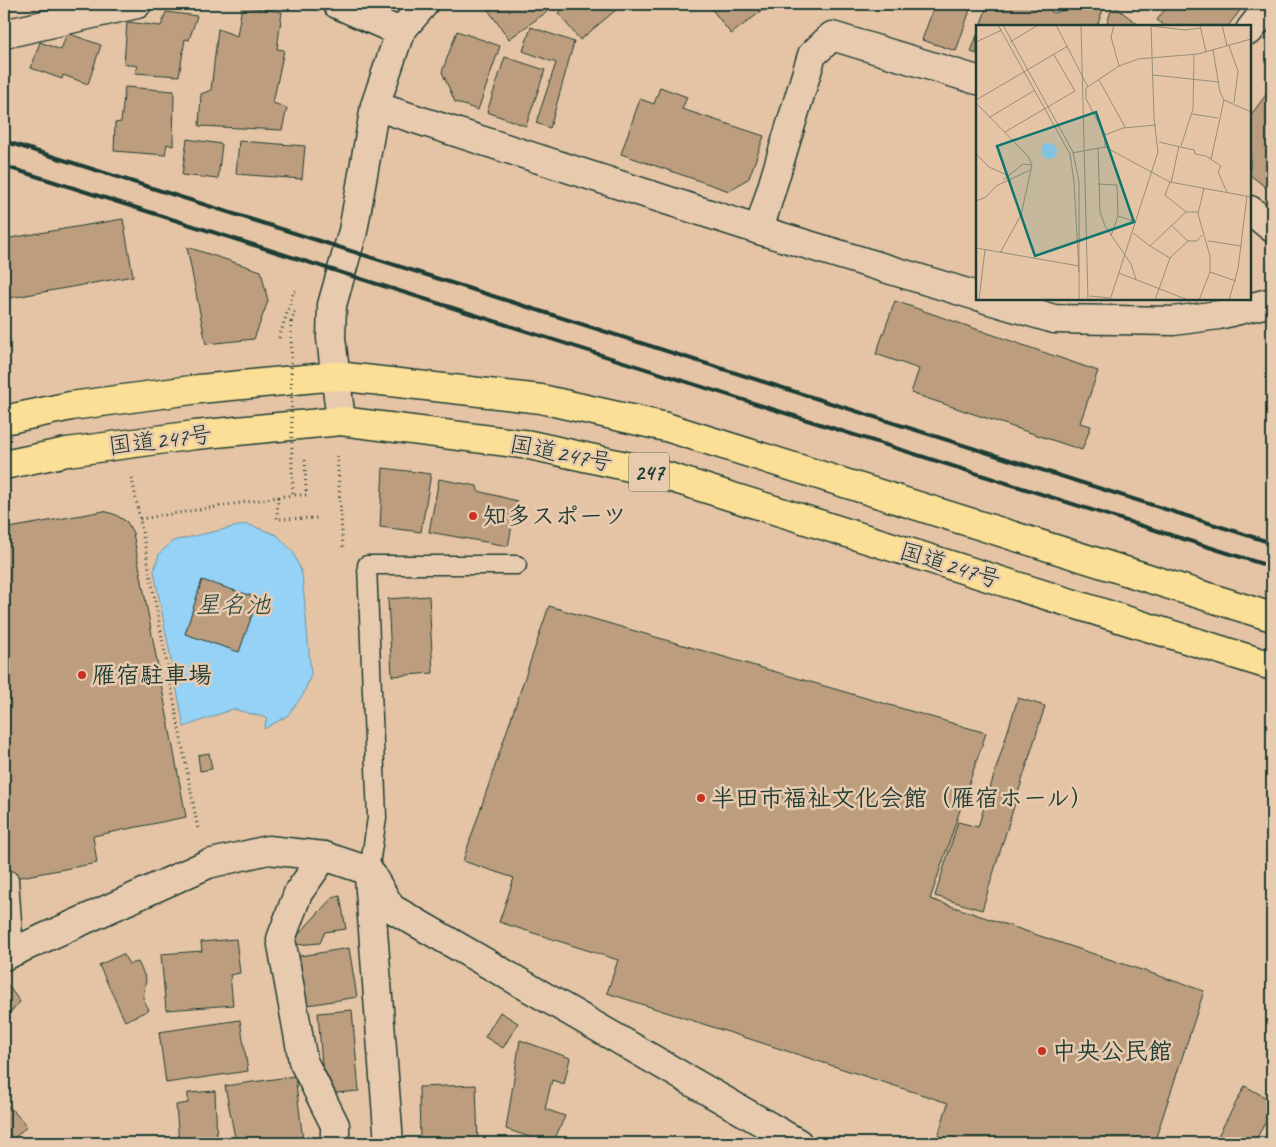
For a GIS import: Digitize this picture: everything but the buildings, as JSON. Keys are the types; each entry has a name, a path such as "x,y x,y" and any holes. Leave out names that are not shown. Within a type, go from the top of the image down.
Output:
{"highway":[{"name":"国道247号","path":"4,420 81,405 199,389 337,376 541,399 666,427 1272,617"},
{"name":"国道247号","path":"4,464 67,452 175,438 342,421 530,445 653,472 1272,666"}],"street":[{"path":"4,34 137,4"},
{"path":"337,4 400,32"},
{"path":"342,421 331,338 332,306 353,231 375,106 400,32 424,4"},
{"path":"1251,29 1270,4"},
{"path":"759,230 812,55 832,36 976,80"},
{"path":"375,106 759,230 976,296"},
{"path":"1251,211 1272,228"},
{"path":"989,300 1054,319 1173,321 1219,315 1272,302"},
{"path":"9,953 208,864 268,850 324,856 369,871 391,908 798,1143"},
{"path":"324,856 298,893 281,939 303,1061 335,1125 335,1143"},
{"path":"369,871 389,1143"}],"lane":[{"path":"369,871 377,818 367,564 517,565"},
{"path":"9,880 9,953"}],"path":[{"path":"279,338 294,291 301,293 299,300"},
{"path":"293,495 291,322 296,308"},
{"path":"140,519 278,497 306,495 305,457"},
{"path":"131,477 198,829"},
{"path":"278,497 277,519 319,518"}],"water":[{"name":"星名池","path":"247,524 277,535 293,552 302,574 311,675 303,695 287,716 264,729 267,718 233,709 184,727 154,571 159,554 173,541"}],"railway":[{"path":"4,141 1272,543"},
{"path":"4,166 1272,567"}],"place":[{"name":"知多スポーツ","path":"473,516"},
{"name":"雁宿駐車場","path":"82,675"},
{"name":"半田市福祉文化会館（雁宿ホール）","path":"701,798"},
{"name":"中央公民館","path":"1042,1051"}]}
